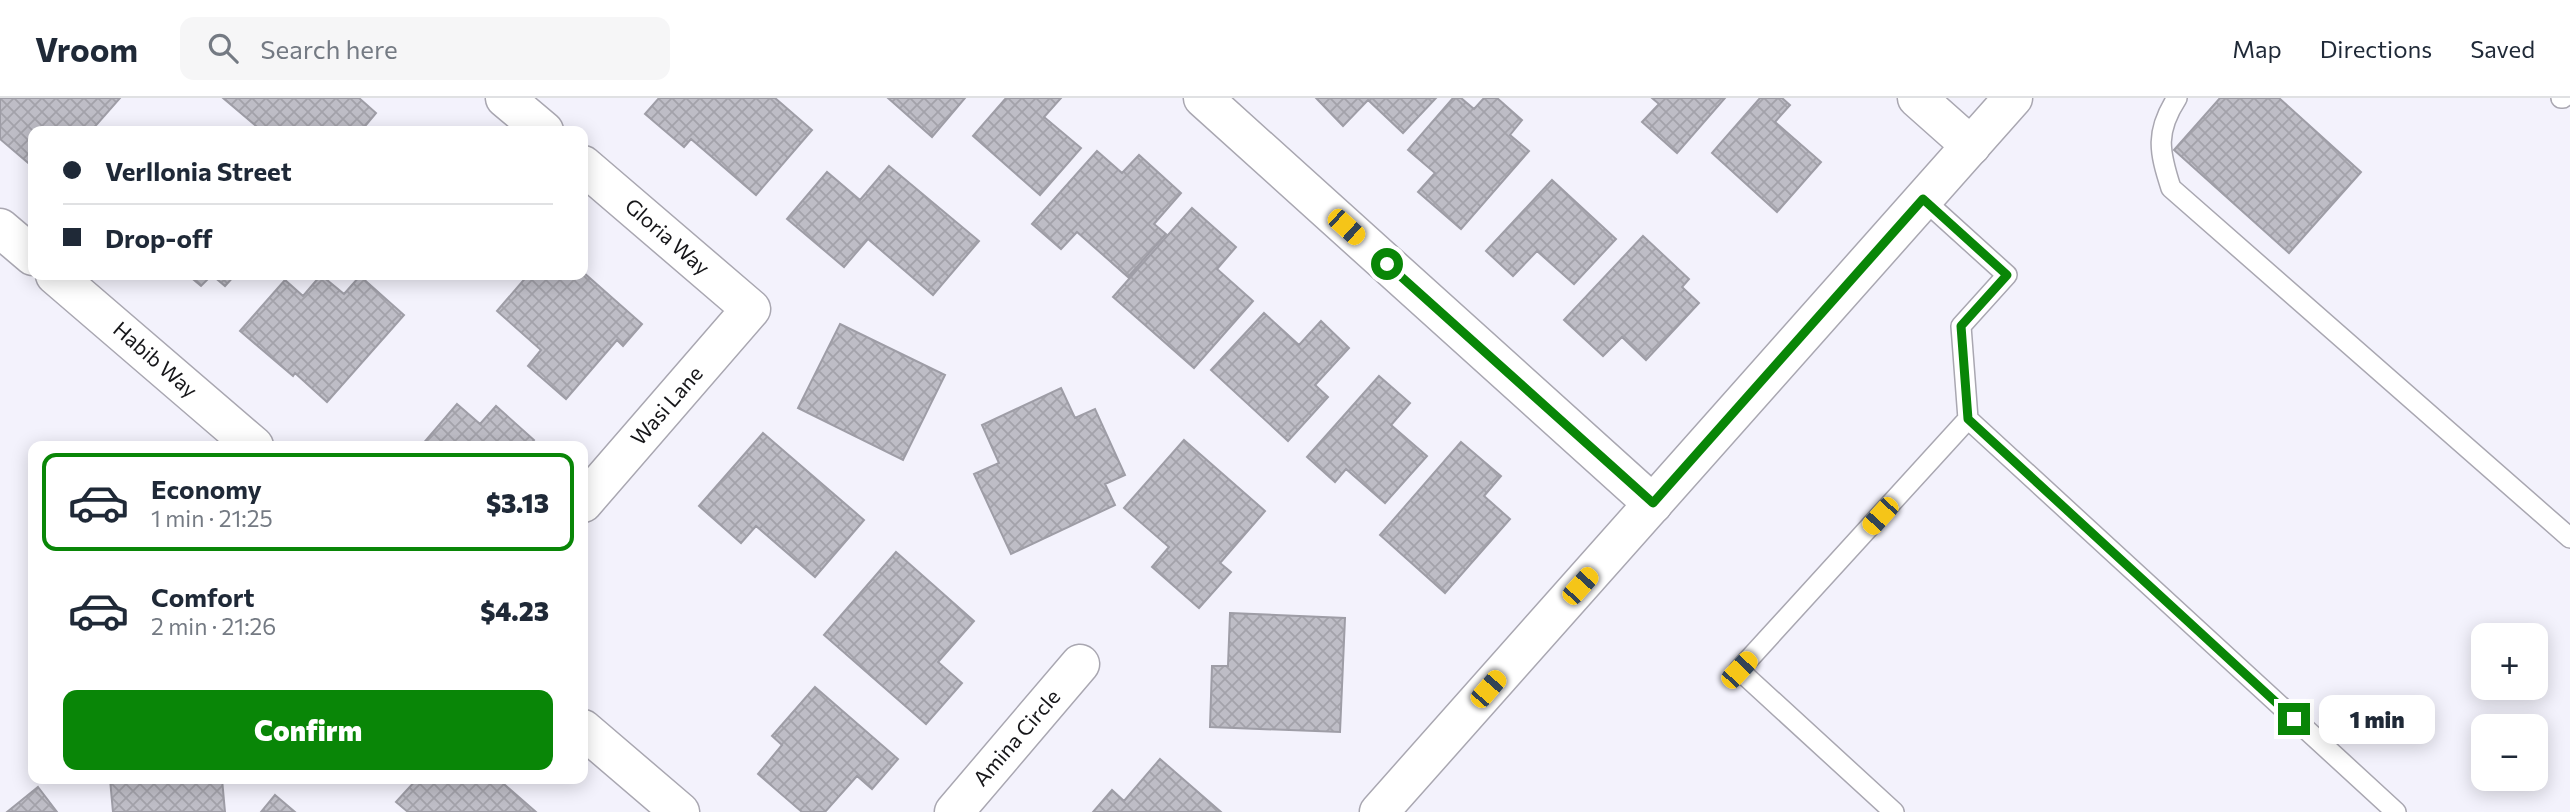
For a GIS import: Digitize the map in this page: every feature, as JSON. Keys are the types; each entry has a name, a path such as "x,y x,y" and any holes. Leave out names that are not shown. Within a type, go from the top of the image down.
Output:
{"street":[{"path":"505,98 538,126"},
{"path":"1203,98 1653,503"},
{"path":"1917,98 1971,146"},
{"path":"1379,812 2013,98"},
{"name":"Gloria Way","path":"588,169 751,309"},
{"path":"0,228 28,252"},
{"name":"Habib Way","path":"61,280 248,441"},
{"name":"Wasi Lane","path":"588,497 751,309"},
{"name":"Amina Circle","path":"954,812 1080,664"},
{"path":"588,733 680,812"}],"lane":[{"path":"2177,98 2162,123 2161,156 2171,188 2570,538"},
{"path":"1923,199 2007,275 1961,326 1968,419 2396,812"},
{"path":"1894,812 1739,670 1968,419"}],"building":[{"path":"0,98 120,98 95,126 28,126 28,163 0,139"},
{"path":"223,98 359,98 376,113 365,126 256,126"},
{"path":"659,98 775,98 812,130 756,195 691,139 684,147 645,114"},
{"path":"888,98 965,98 932,137"},
{"path":"1006,98 1061,98 1044,117 1081,148 1040,195 973,136"},
{"path":"1316,98 1436,98 1403,133 1368,100 1343,126"},
{"path":"1453,98 1461,98 1474,109 1484,98 1497,98 1522,120 1510,135 1529,151 1461,229 1418,192 1435,173 1408,150"},
{"path":"1652,98 1725,98 1677,153 1642,122 1659,104"},
{"path":"1760,98 1782,98 1790,105 1775,122 1821,162 1777,212 1712,153"},
{"path":"2220,98 2279,98 2361,172 2289,253 2174,150"},
{"path":"1097,151 1122,173 1139,155 1181,193 1154,224 1166,234 1128,277 1077,232 1061,249 1032,224"},
{"path":"889,166 979,241 933,295 868,239 844,267 787,219 827,172 860,200"},
{"path":"1552,180 1616,239 1574,284 1537,251 1513,276 1486,251"},
{"path":"1192,208 1236,247 1217,269 1253,301 1194,368 1113,297"},
{"path":"1643,236 1689,279 1682,287 1699,303 1646,360 1622,337 1603,356 1564,320"},
{"path":"588,276 642,324 623,346 617,340 566,399 528,366 541,350 497,311 524,280 588,280"},
{"path":"194,280 207,280 201,286"},
{"path":"218,280 230,280 225,286"},
{"path":"285,280 303,296 317,280 327,280 344,294 356,280 365,280 404,315 327,402 295,373 293,376 240,331"},
{"path":"1264,313 1299,345 1321,321 1349,348 1315,385 1328,397 1288,441 1211,370"},
{"path":"840,324 945,375 903,460 798,408"},
{"path":"1379,376 1410,403 1391,425 1427,456 1385,503 1346,469 1335,482 1307,457"},
{"path":"1061,388 1075,418 1095,409 1125,475 1105,484 1115,505 1011,554 974,474 999,463 982,425"},
{"path":"457,404 480,424 496,406 534,440 533,441 425,441"},
{"path":"763,433 864,520 815,577 756,526 741,543 699,506"},
{"path":"1184,440 1265,511 1220,563 1231,572 1199,608 1152,567 1169,547 1124,508"},
{"path":"1461,442 1501,476 1484,496 1510,519 1445,593 1380,535"},
{"path":"896,552 974,621 938,662 962,683 926,724 824,635"},
{"path":"1230,613 1345,618 1340,732 1210,727 1212,666 1228,666"},
{"path":"815,687 898,759 872,789 857,776 825,812 802,812 758,774 782,745 772,736"},
{"path":"1160,759 1221,812 1093,812 1112,790 1124,801"},
{"path":"110,784 222,784 225,812 113,812"},
{"path":"412,784 504,784 536,812 408,812 396,802"},
{"path":"38,787 57,812 7,812"},
{"path":"275,795 295,812 261,812"}],"route":[{"path":"1387,264 1653,503 1923,199 2007,275 1961,326 1968,419 2294,719"}]}
